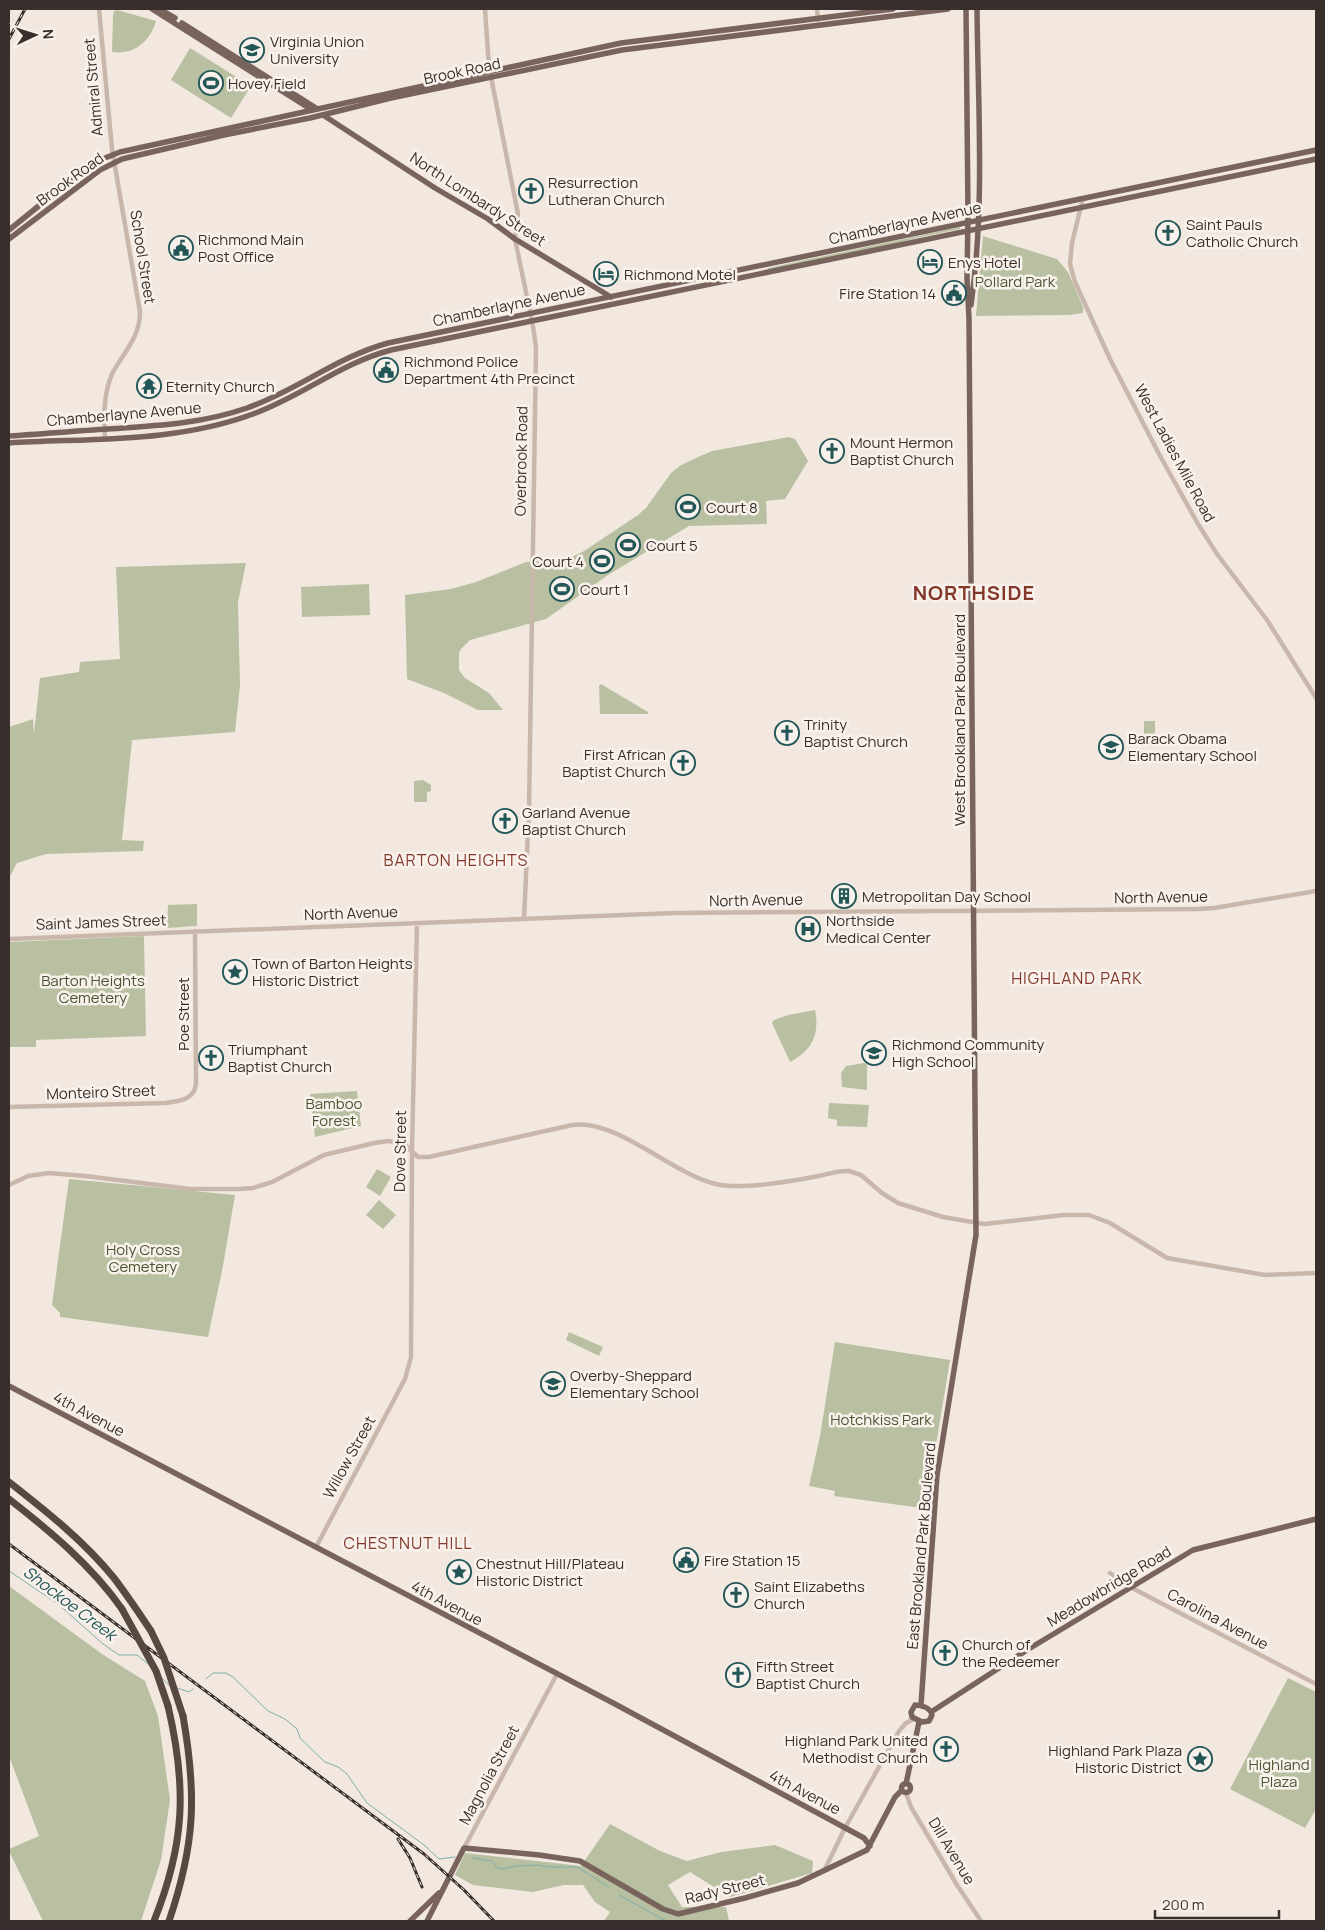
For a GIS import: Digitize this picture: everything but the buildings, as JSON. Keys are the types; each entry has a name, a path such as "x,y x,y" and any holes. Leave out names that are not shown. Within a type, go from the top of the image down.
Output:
{"highway":[{"path":"9,1482 48,1513 90,1552 113,1577 151,1631 164,1658 183,1716 192,1778 191,1835 180,1890 169,1921"},
{"path":"9,1499 56,1537 99,1579 122,1609 156,1671 168,1706 181,1776 180,1818 174,1858 154,1921"}],"main road":[{"name":"North Lombardy Street","path":"152,9 324,115 434,188 488,219 515,239 619,302"},
{"name":"North Lombardy Street","path":"159,9 315,110"},
{"name":"Brook Road","path":"9,230 56,192 100,160 112,154 315,110 630,48 818,22 893,9"},
{"name":"Brook Road","path":"818,22 948,9"},
{"name":"West Brookland Park Boulevard","path":"966,9 974,911"},
{"name":"West Brookland Park Boulevard","path":"969,319 975,279 978,229 977,9"},
{"name":"Brook Road","path":"9,239 67,194 114,162 224,135 324,115 490,75"},
{"name":"Chamberlayne Avenue","path":"9,436 172,425 218,417 274,397 349,357 377,346 1316,150"},
{"name":"Chamberlayne Avenue","path":"9,444 176,433 224,424 278,404 349,365 391,350 1316,159"},
{"path":"587,301 592,292 588,283"},
{"name":"East Brookland Park Boulevard","path":"921,1706 937,1475 974,1248 976,1223 974,911"},
{"name":"4th Avenue","path":"9,1386 557,1674 864,1838 870,1846"},
{"name":"Meadowbridge Road","path":"931,1712 1027,1650 1193,1550 1316,1519"},
{"path":"915,1706 921,1706 931,1712 929,1721 917,1720 911,1714 912,1708 915,1706"},
{"path":"870,1846 895,1797 910,1789 910,1786 906,1784 917,1720"},
{"name":"Rady Street","path":"464,1848 580,1861 655,1905 678,1914 798,1883 867,1850 870,1846"},
{"name":"Magnolia Street","path":"427,1921 464,1848"},
{"name":"Magnolia Street","path":"410,1921 443,1888"}],"street":[{"name":"Admiral Street","path":"99,9 114,162"},
{"name":"Overbrook Road","path":"485,9 490,75 518,214 515,239 536,340 529,810 524,919"},
{"path":"817,9 818,22"},
{"name":"School Street","path":"105,439 104,405 107,388 116,366 135,337 140,316 138,295 114,162"},
{"name":"West Ladies Mile Road","path":"1083,198 1079,208 1070,258 1075,282 1107,352 1176,486 1217,554 1267,620 1316,698"},
{"name":"North Avenue","path":"195,931 675,913 1198,909 1316,891"},
{"name":"Dove Street","path":"405,1379 411,1356 412,1151 417,923"},
{"name":"Saint James Street","path":"9,939 195,931"},
{"name":"Poe Street","path":"191,1095 196,1088 195,931"},
{"name":"Monteiro Street","path":"9,1107 166,1103 182,1100 191,1095"},
{"path":"9,1185 28,1176 49,1173 190,1189 240,1189 272,1182 324,1155 374,1142 396,1142 406,1145 418,1157 436,1156 572,1125 586,1124 609,1130 689,1174 716,1184 749,1186 849,1171 861,1175 886,1196 905,1206 944,1217 987,1224 1089,1215 1110,1223 1167,1258 1264,1275 1316,1273"},
{"name":"Willow Street","path":"316,1547 405,1379"},
{"name":"Carolina Avenue","path":"1110,1573 1132,1588 1316,1684"},
{"name":"Magnolia Street","path":"464,1848 557,1674"},
{"path":"823,1872 845,1828 899,1731 906,1723 917,1720"},
{"name":"Dill Avenue","path":"904,1791 915,1814 957,1885 981,1921"}],"green space":[{"path":"117,10 156,21 150,35 140,46 127,51 112,52 113,15 114,11"},
{"name":"Hovey Field","path":"190,48 251,86 231,118 171,80"},
{"path":"960,227 960,229 898,243 769,270 768,268"},
{"name":"Pollard Park","path":"983,236 1057,259 1068,272 1083,307 1083,313 1069,315 976,316"},
{"path":"789,437 795,439 808,461 785,499 766,501 767,524 689,526 608,575 546,619 470,640 459,653 459,670 465,678 489,693 503,710 478,710 444,693 407,679 405,595 451,589 476,582 526,562 570,558 584,551 638,515 646,508 671,473 681,465 712,451"},
{"path":"246,563 238,602 240,686 235,732 132,740 122,840 144,841 143,851 46,854 17,863 9,878 9,727 33,719 34,734 40,678 79,672 80,662 120,659 116,567"},
{"path":"369,584 370,615 302,617 301,587"},
{"path":"601,684 648,712 648,714 600,714 599,686"},
{"path":"1144,721 1155,721 1155,746 1144,746"},
{"path":"423,780 431,785 431,791 427,792 427,802 414,802 414,781"},
{"path":"197,904 197,926 167,928 168,905"},
{"name":"Barton Heights Cemetery","path":"144,936 146,1036 36,1040 36,1047 9,1047 9,942"},
{"path":"815,1010 816,1027 813,1041 804,1053 790,1062 772,1023 774,1020 788,1015"},
{"path":"864,1063 867,1065 867,1090 842,1087 841,1073 846,1066"},
{"name":"Bamboo Forest","path":"357,1091 361,1126 315,1137 310,1094"},
{"path":"829,1103 869,1105 867,1127 837,1126 837,1120 828,1118"},
{"path":"377,1169 391,1177 380,1196 366,1187"},
{"name":"Holy Cross Cemetery","path":"69,1179 235,1195 208,1337 60,1317 60,1313 52,1305"},
{"path":"379,1200 396,1215 383,1229 366,1215"},
{"path":"569,1332 603,1347 599,1356 566,1340"},
{"name":"Hotchkiss Park","path":"835,1342 950,1360 933,1463 929,1509 834,1496 835,1491 809,1486 820,1436"},
{"path":"9,1586 102,1654 145,1681 158,1716 170,1800 161,1860 141,1921 43,1921 9,1851 9,1849 39,1836 9,1756"},
{"name":"Highland Plaza","path":"1288,1678 1316,1692 1316,1809 1305,1828 1230,1789"},
{"path":"610,1824 660,1851 687,1861 721,1852 775,1845 813,1861 812,1873 730,1897 690,1872 668,1885 682,1907 726,1907 729,1921 604,1921 610,1912 595,1902 583,1885 564,1885 533,1892 473,1885 455,1875 465,1853 581,1866"}],"waterway":[{"name":"Shockoe Creek","path":"9,1571 58,1604 103,1644 119,1655 137,1655 148,1664"},
{"name":"Shockoe Creek","path":"206,1679 213,1673 226,1673 233,1677 268,1711 285,1719 297,1729 300,1738 325,1762 338,1767 347,1774 367,1803 424,1845 439,1859 455,1857"},
{"name":"Shockoe Creek","path":"161,1677 171,1687"},
{"name":"Shockoe Creek","path":"177,1688 189,1692 193,1689"},
{"name":"Shockoe Creek","path":"472,1858 492,1861 496,1867 501,1869 537,1865 577,1867 609,1887"},
{"name":"Shockoe Creek","path":"619,1895 666,1921"},
{"name":"Shockoe Creek","path":"678,1921 694,1921"}],"railway":[{"path":"9,39 25,9"},
{"path":"9,1544 424,1854 464,1890 494,1921"},
{"path":"398,1839 410,1858 422,1887"}],"place":[{"name":"Virginia Union University","path":"252,50"},
{"name":"Hovey Field","path":"211,83"},
{"name":"Resurrection Lutheran Church","path":"531,191"},
{"name":"Saint Pauls Catholic Church","path":"1168,233"},
{"name":"Richmond Main Post Office","path":"181,248"},
{"name":"Enys Hotel","path":"930,262"},
{"name":"Richmond Motel","path":"606,274"},
{"name":"Fire Station 14","path":"954,293"},
{"name":"Richmond Police Department 4th Precinct","path":"386,370"},
{"name":"Eternity Church","path":"149,386"},
{"name":"Mount Hermon Baptist Church","path":"832,451"},
{"name":"Court 8","path":"688,507"},
{"name":"Court 5","path":"628,545"},
{"name":"Court 4","path":"602,561"},
{"name":"Court 1","path":"562,589"},
{"name":"Trinity Baptist Church","path":"787,733"},
{"name":"Barack Obama Elementary School","path":"1111,747"},
{"name":"First African Baptist Church","path":"683,763"},
{"name":"Garland Avenue Baptist Church","path":"505,821"},
{"name":"Metropolitan Day School","path":"844,896"},
{"name":"Northside Medical Center","path":"808,929"},
{"name":"Town of Barton Heights Historic District","path":"235,972"},
{"name":"Richmond Community High School","path":"874,1053"},
{"name":"Triumphant Baptist Church","path":"211,1058"},
{"name":"Overby-Sheppard Elementary School","path":"553,1384"},
{"name":"Fire Station 15","path":"686,1560"},
{"name":"Chestnut Hill/Plateau Historic District","path":"459,1572"},
{"name":"Saint Elizabeths Church","path":"736,1595"},
{"name":"Church of the Redeemer","path":"945,1653"},
{"name":"Fifth Street Baptist Church","path":"738,1675"},
{"name":"Highland Park United Methodist Church","path":"946,1749"},
{"name":"Highland Park Plaza Historic District","path":"1200,1759"}],"district":[{"name":"NORTHSIDE","path":"974,592"},
{"name":"BARTON HEIGHTS","path":"456,860"},
{"name":"HIGHLAND PARK","path":"1077,978"},
{"name":"CHESTNUT HILL","path":"408,1543"}]}
